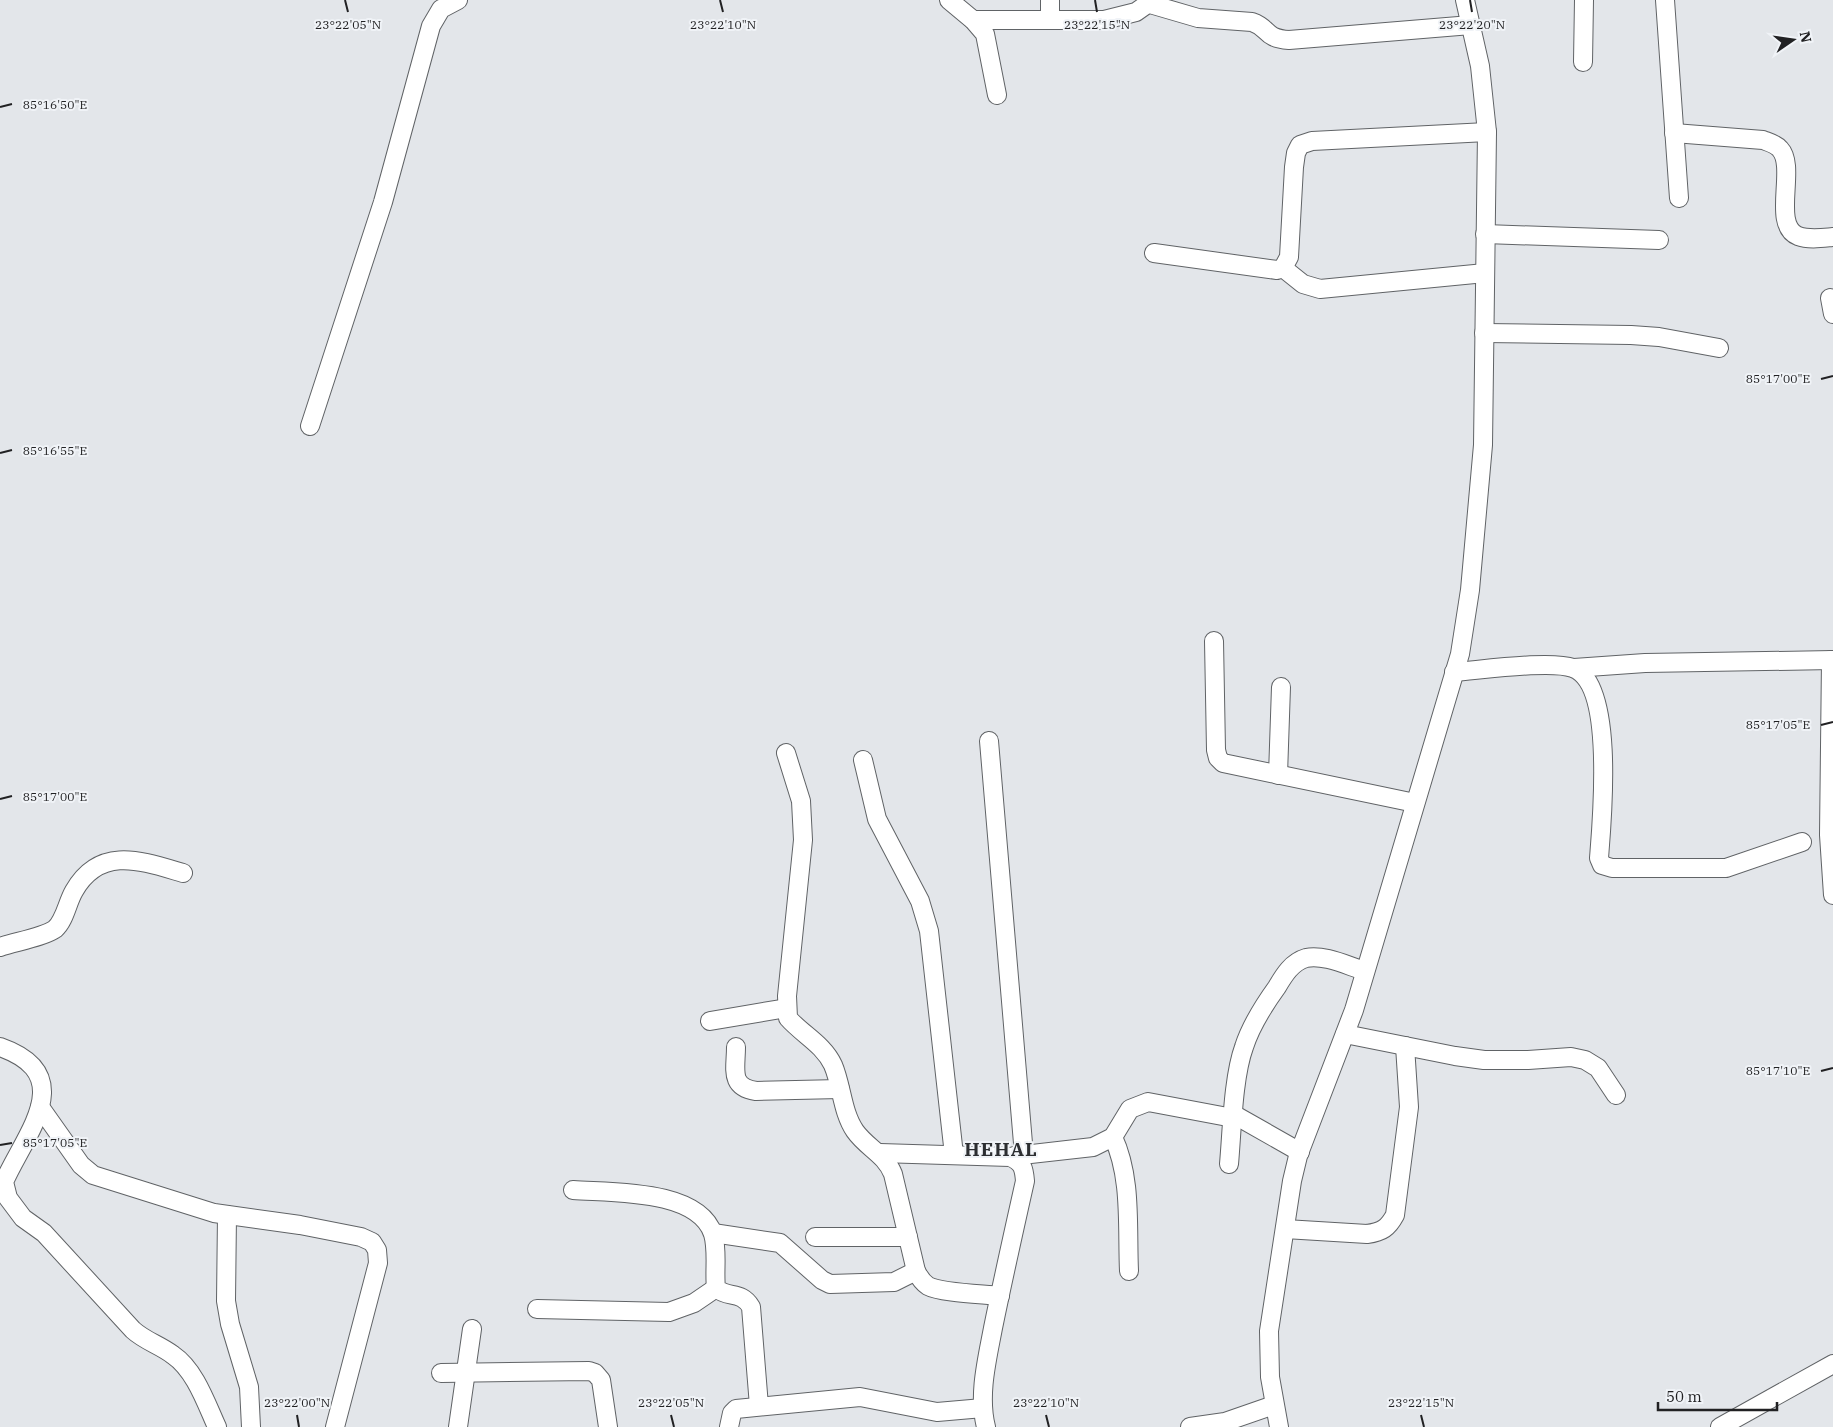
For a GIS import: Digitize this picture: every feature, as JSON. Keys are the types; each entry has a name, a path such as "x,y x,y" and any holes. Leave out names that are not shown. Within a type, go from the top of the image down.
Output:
{"street":[{"path":"310,426 383,202 431,26 441,9 458,0"},
{"path":"949,0 973,20 985,34 997,95"},
{"path":"1050,0 1050,20"},
{"path":"1279,1427 1274,1405 1268,1354 1292,1182 1300,1152 1345,1034 1365,972 1460,654 1470,590 1483,445 1487,132 1480,66 1464,0"},
{"path":"1583,62 1584,0"},
{"path":"1665,0 1679,198"},
{"path":"973,20 1104,20 1120,18 1136,12 1151,2 1198,18 1252,22 1259,24 1268,35 1276,39 1289,40 1471,25"},
{"path":"1154,253 1277,270 1283,268 1289,257 1294,167 1296,153 1300,145 1312,141 1487,132"},
{"path":"1674,133 1762,140 1773,144 1780,149 1785,159 1786,219 1790,230 1797,235 1809,238 1833,237"},
{"path":"1485,234 1659,240"},
{"path":"1283,268 1303,284 1320,290 1485,272"},
{"path":"1484,333 1631,335 1658,337 1719,348"},
{"path":"1214,641 1216,750 1218,758 1231,766 1415,803"},
{"path":"1454,672 1557,664 1574,668 1645,663 1832,660 1829,835 1833,896"},
{"path":"1574,668 1586,678 1597,701 1601,726 1603,792 1599,858 1602,865 1612,868 1726,868 1802,842"},
{"path":"1278,775 1281,687"},
{"path":"986,1427 983,1408 989,1352 1025,1181 1023,1167 1017,1156 989,741"},
{"path":"786,754 801,801 804,840 786,1008 788,1018 816,1042 826,1054 833,1066 855,1131 888,1162 893,1174 916,1271 921,1280 929,1286 1000,1296"},
{"path":"863,760 877,819 920,901 926,922 954,1155"},
{"path":"0,947 54,930 63,918 75,890 86,876 101,864 112,861 135,860 183,873"},
{"path":"1229,1164 1233,1116 1243,1048 1264,1005 1286,973 1297,962 1308,958 1319,958 1365,972"},
{"path":"710,1021 786,1008"},
{"path":"1345,1034 1484,1060 1578,1058 1598,1068 1616,1095"},
{"path":"1285,1229 1367,1234 1380,1232 1389,1226 1395,1215 1407,1128 1406,1046"},
{"path":"0,1047 32,1064 39,1078 40,1107 29,1138 4,1182 8,1198 23,1218 50,1240 133,1330 182,1362 190,1372 217,1427"},
{"path":"736,1047 736,1079 739,1085 745,1089 756,1091 840,1090"},
{"path":"880,1153 1017,1156 1092,1146 1113,1137 1130,1110 1148,1102 1233,1116 1300,1152"},
{"path":"40,1107 81,1165 93,1176 168,1200 227,1215 361,1237 372,1242 377,1250 378,1263 335,1427"},
{"path":"1113,1137 1123,1162 1126,1181 1129,1271"},
{"path":"574,1190 667,1198 693,1209 703,1218 713,1233 716,1288 721,1293 741,1296 751,1307 759,1406"},
{"path":"227,1215 226,1301 230,1324 249,1387 251,1427"},
{"path":"713,1233 780,1243 822,1280 830,1284 894,1282 916,1271"},
{"path":"816,1237 908,1237"},
{"path":"537,1309 669,1312 694,1303 716,1288"},
{"path":"458,1427 472,1329"},
{"path":"1720,1427 1833,1364"},
{"path":"441,1373 588,1371 596,1373 600,1380 608,1427"},
{"path":"729,1427 732,1413 736,1410 759,1406 860,1398 937,1412 983,1408"},
{"path":"1190,1427 1225,1422 1274,1405"}],"district":[{"name":"HEHAL","path":"1001,1149"}]}
